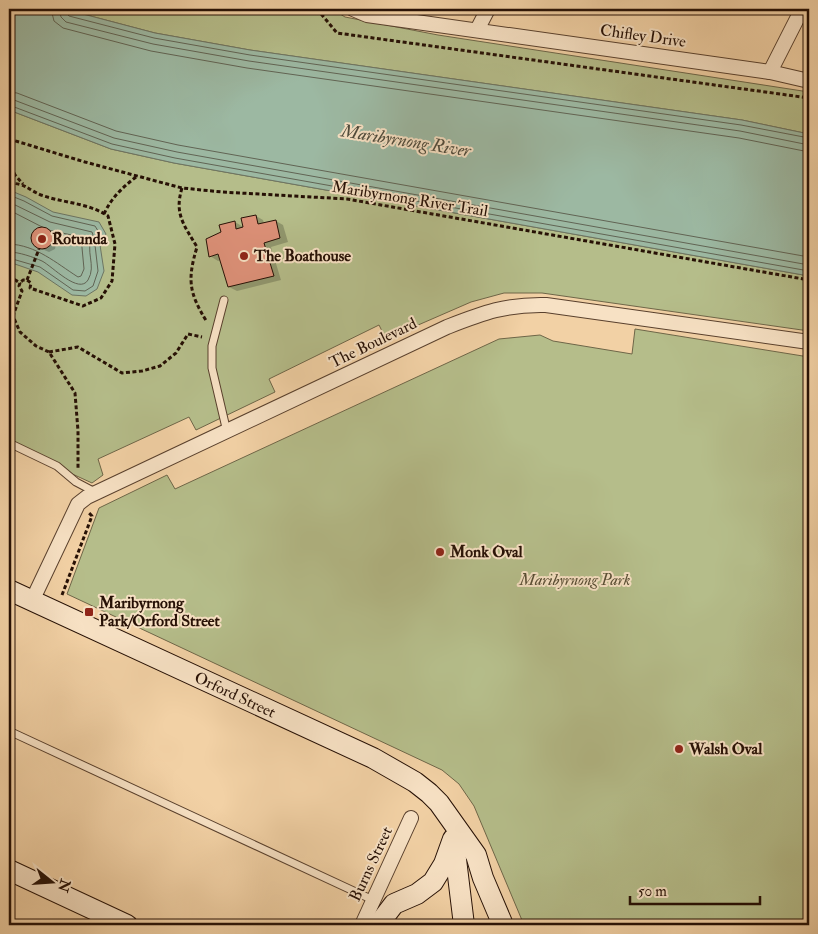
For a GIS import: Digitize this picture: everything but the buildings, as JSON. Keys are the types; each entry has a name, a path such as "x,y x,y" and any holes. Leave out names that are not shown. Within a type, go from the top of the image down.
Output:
{"main road":[{"name":"Orford Street","path":"9,590 36,593 401,774 429,793 439,803 476,855 498,920"},
{"name":"Orford Street","path":"448,818 453,839 464,925"},
{"path":"378,925 394,904 417,894 433,882 444,864 453,839"},
{"path":"9,870 127,925"}],"street":[{"name":"Chifley Drive","path":"353,9 367,15 770,72 809,81"},
{"path":"477,30 488,9"},
{"path":"770,72 802,9"},
{"name":"The Boulevard","path":"78,504 87,497 447,327 486,312 507,307 525,304 546,305 809,342"},
{"path":"36,593 78,504"},
{"name":"Burns Street","path":"362,925 411,818"}],"lane":[{"path":"224,300 214,334 212,368 227,432"},
{"path":"9,443 57,466 74,480 97,493"},
{"path":"9,731 373,900"}],"path":[{"path":"317,9 338,33 809,98"},
{"name":"Maribyrnong River Trail","path":"9,139 182,188 347,199 809,280"},
{"path":"9,161 15,176 23,184 40,194 99,210 108,216 115,244 112,281 101,298 83,306 30,288 22,291"},
{"path":"104,214 108,204 122,188 137,176"},
{"path":"9,182 23,184"},
{"path":"49,352 78,347 122,373 142,371 160,366 176,353 188,334 200,338 214,334 197,304 190,284 191,265 197,247 180,219 178,201 182,188"},
{"path":"27,280 39,249"},
{"path":"9,276 20,283"},
{"path":"20,283 23,280 27,280"},
{"path":"27,280 31,283 30,288"},
{"path":"20,283 19,286 22,291 13,316 20,332 36,346 49,352 75,392 80,458 79,468 74,480"},
{"path":"36,593 62,597 92,516 78,504"}],"green space":[{"path":"64,9 332,9 345,17 438,35 809,92 809,134 742,120 250,50 155,33"},
{"path":"9,110 111,149 174,163 809,276 809,331 542,293 504,293 471,302 386,339 379,325 269,379 275,392 196,430 189,417 98,459 103,475 92,483 9,445"},
{"name":"Maribyrnong Park","path":"635,329 809,357 809,925 524,925 474,806 459,784 442,770 67,594 99,508 167,475 175,489 499,339 540,335 553,341 632,354"}],"water":[{"name":"Maribyrnong River","path":"9,9 64,9 155,33 250,50 742,120 809,134 809,276 174,163 111,149 9,110"},
{"path":"9,190 53,212 99,222 106,234 100,245 104,271 97,289 86,296 72,295 38,272 9,262"}],"place":[{"name":"Rotunda","path":"42,239"},
{"name":"The Boathouse","path":"244,256"},
{"name":"Monk Oval","path":"440,552"},
{"name":"Maribyrnong Park/Orford Street","path":"89,612"},
{"name":"Walsh Oval","path":"679,749"}]}
